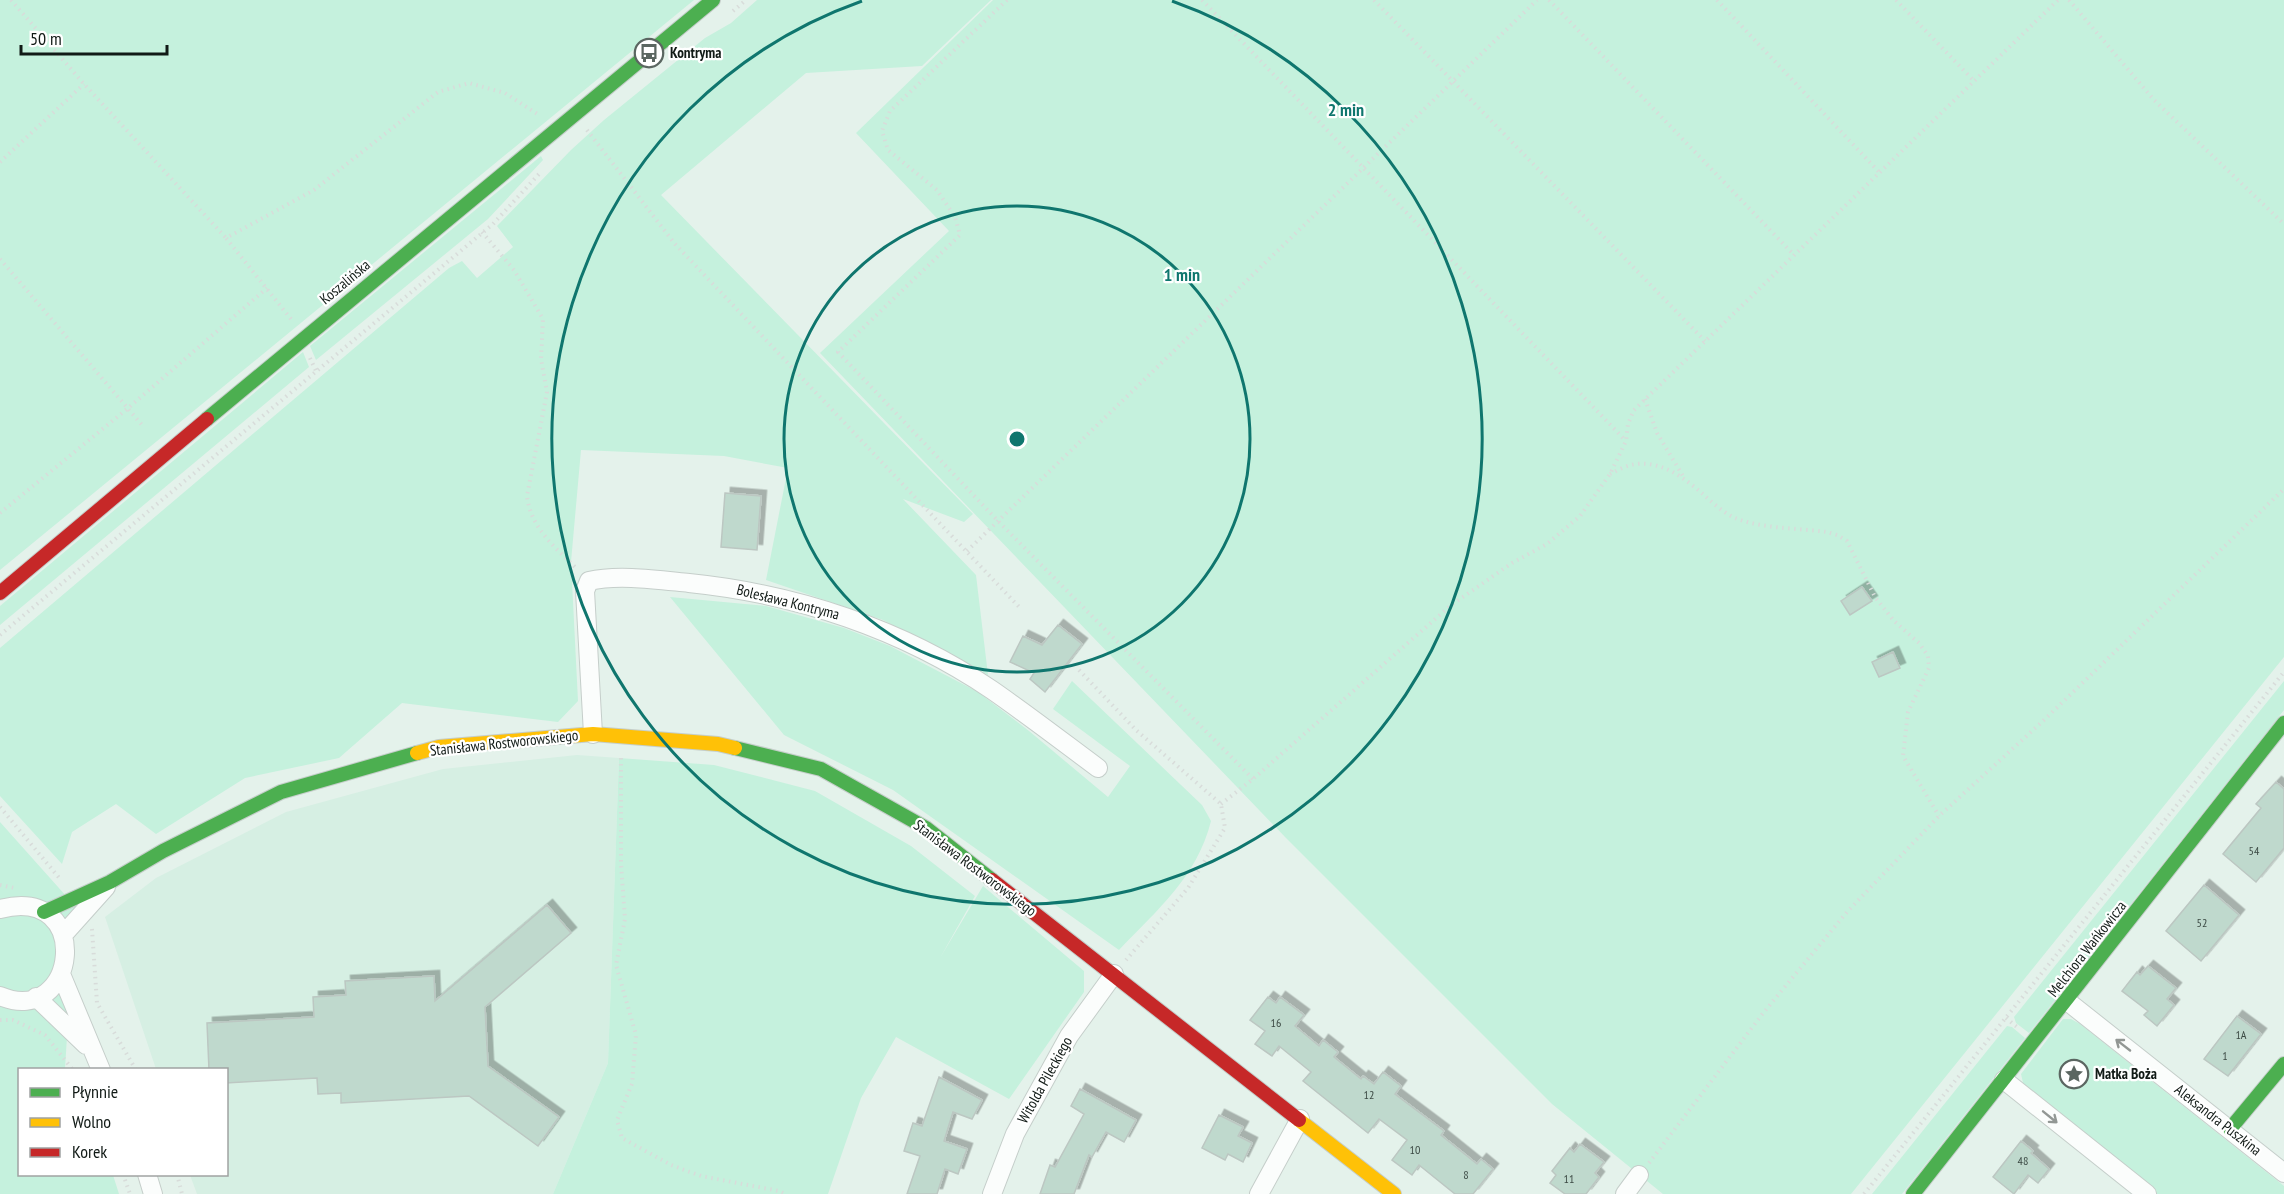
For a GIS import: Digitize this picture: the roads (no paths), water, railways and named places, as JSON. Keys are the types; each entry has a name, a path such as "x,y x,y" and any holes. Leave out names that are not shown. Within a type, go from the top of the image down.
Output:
{"street":[{"name":"Koszalińska","path":"0,593 302,339 713,0"},
{"name":"Bolesława Kontryma","path":"593,734 585,591 590,581 603,578 732,587 781,598 885,631 991,689 1098,768"},
{"name":"Melchiora Wańkowicza","path":"1913,1194 2284,723"},
{"name":"Stanisława Rostworowskiego","path":"44,912 110,882 163,851 281,792 439,747 593,734 718,744 821,769 926,828 1394,1194"},
{"name":"Stanisława Rostworowskiego","path":"63,935 110,882"},
{"path":"0,909 30,906 44,912 55,922 63,935 66,948 66,961 55,984 36,997 14,1000 0,996"},
{"path":"61,974 100,1068"},
{"name":"Witolda Pileckiego","path":"992,1194 1016,1134 1069,1036 1114,974"},
{"path":"36,997 92,1050"},
{"name":"Aleksandra Puszkina","path":"2067,1001 2284,1173"},
{"path":"2229,1129 2284,1065"},
{"path":"2004,1080 2147,1194"},
{"path":"1259,1194 1300,1119"},
{"path":"148,1176 153,1194"},
{"path":"1625,1194 1639,1176"}],"place":[{"name":"Kontryma","path":"649,53"},
{"name":"Matka Boża","path":"2074,1074"}]}
